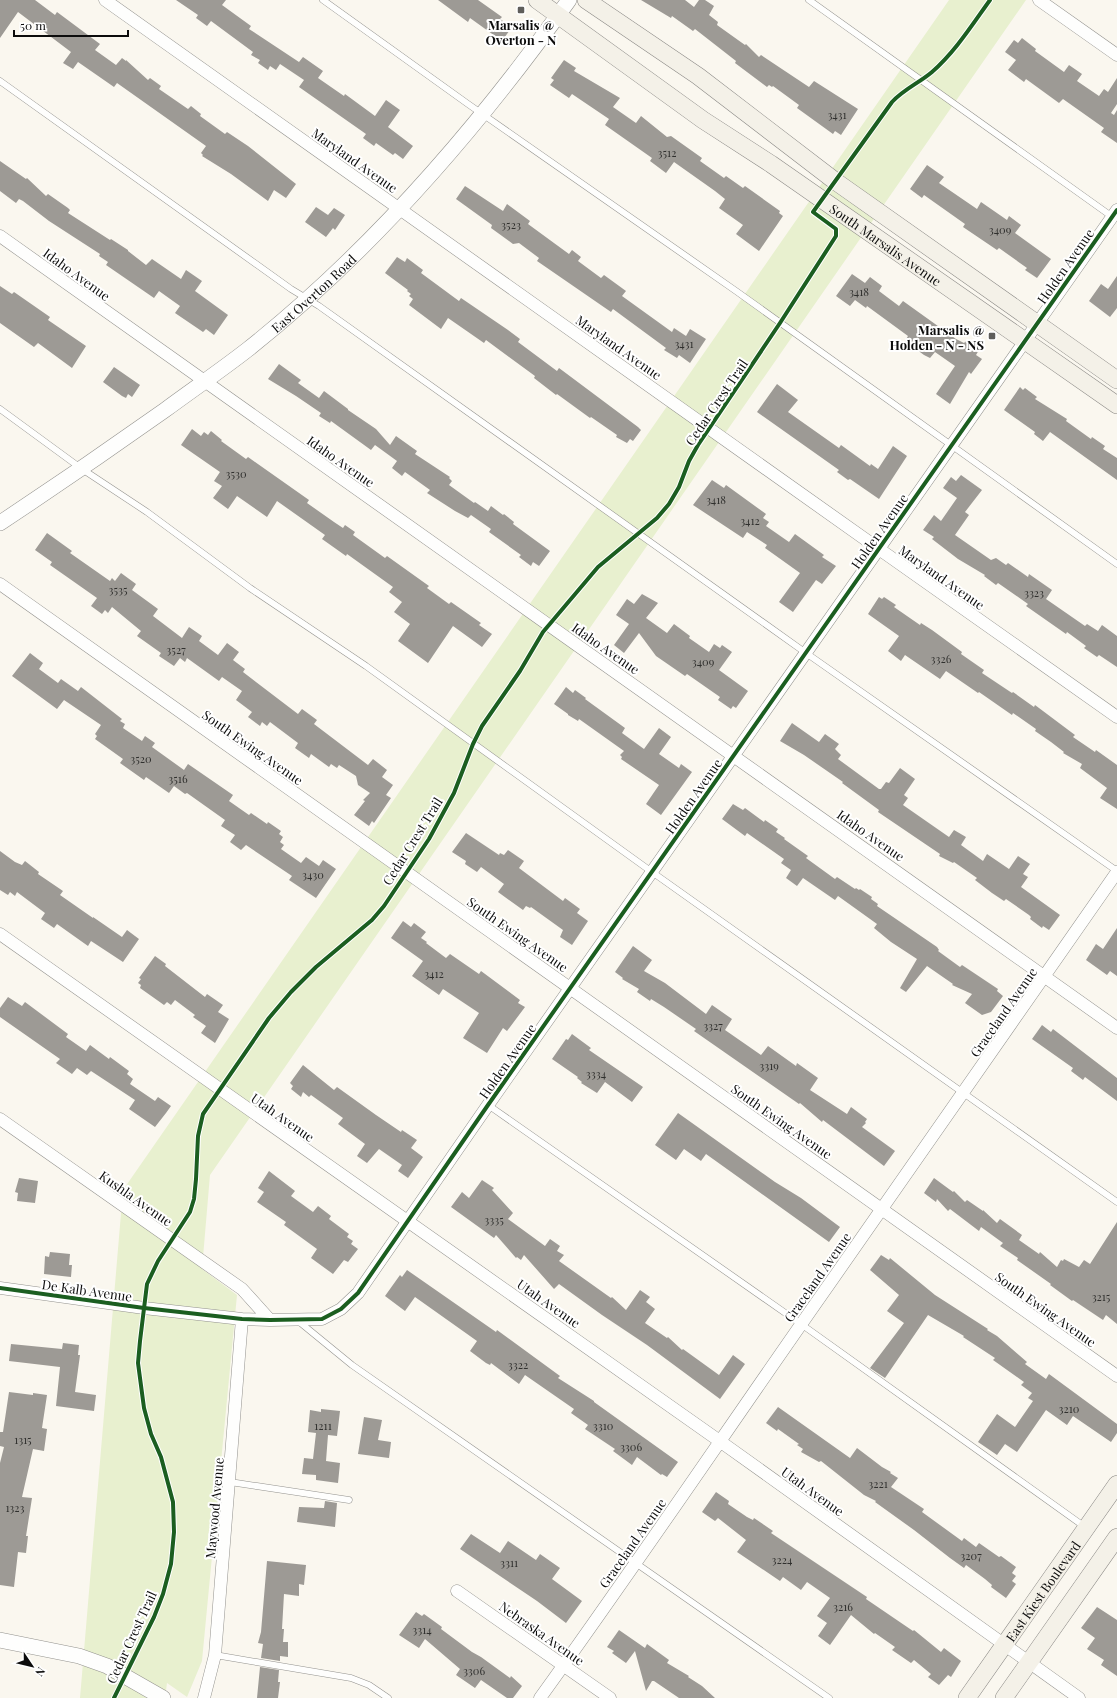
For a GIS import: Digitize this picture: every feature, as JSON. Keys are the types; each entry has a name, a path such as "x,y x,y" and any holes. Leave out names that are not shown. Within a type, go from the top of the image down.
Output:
{"main road":[{"name":"South Marsalis Avenue","path":"537,0 703,120 771,164 1026,340 1117,405"},
{"name":"South Marsalis Avenue","path":"586,0 698,76 829,177 1117,380"},
{"name":"East Kiest Boulevard","path":"967,1698 1117,1484"},
{"path":"1004,1698 1115,1544"}],"street":[{"name":"Maryland Avenue","path":"105,0 1117,717"},
{"name":"East Overton Road","path":"0,523 82,469 246,351 350,260 399,209 484,113 513,77 569,0"},
{"path":"1039,0 1117,55"},
{"name":"Holden Avenue","path":"242,1319 322,1319 341,1308 358,1293 570,988 1115,215"},
{"name":"Idaho Avenue","path":"0,236 204,382 1046,976 1117,1028"},
{"name":"South Ewing Avenue","path":"0,584 1117,1376"},
{"name":"Graceland Avenue","path":"540,1698 721,1442 801,1324 1046,976 1117,872"},
{"name":"Utah Avenue","path":"0,934 721,1442 1079,1698"},
{"name":"Kushla Avenue","path":"0,1119 242,1290 270,1320"},
{"name":"De Kalb Avenue","path":"0,1288 144,1308 242,1319"},
{"name":"Maywood Avenue","path":"204,1698 215,1655 242,1319"},
{"name":"Nebraska Avenue","path":"457,1591 610,1698"},
{"path":"0,1640 79,1656 106,1666 163,1698"}],"lane":[{"path":"323,0 952,445 1117,564"},
{"path":"809,0 1115,215"},
{"path":"0,81 1117,872"},
{"path":"0,409 82,469 147,512 250,588 366,666 652,872 1117,1202"},
{"path":"488,1105 801,1324 1086,1528"},
{"path":"296,1319 352,1365 829,1698"},
{"path":"230,1482 349,1500"},
{"path":"215,1655 351,1678 369,1685 388,1698"}],"green space":[{"path":"949,0 1026,0 210,1175 202,1269 237,1295 202,1661 187,1697 167,1683 165,1698 80,1698 123,1190"}],"building":[{"path":"0,0 35,0 55,15 57,12 100,44 95,50 116,65 122,58 126,60 148,80 150,78 161,86 159,89 188,109 191,106 201,114 200,116 225,134 227,132 248,146 296,184 286,198 274,190 268,201 231,174 202,156 203,155 201,153 206,146 117,83 114,87 78,62 73,69 63,63 71,52 18,12 0,38"},
{"path":"176,0 226,0 222,5 251,26 249,29 299,62 303,57 323,71 318,78 344,96 345,94 375,116 386,100 400,110 388,127 413,146 403,159 395,153 393,155 376,143 374,146 363,138 366,134 299,87 304,80 280,64 276,70 270,66 268,70 258,63 260,60 251,55 253,52 211,21 207,26 196,18 198,15"},
{"path":"438,0 478,0 502,17 500,19 512,27 502,41 470,18 468,22"},
{"path":"641,0 685,0 694,7 699,0 705,0 714,6 709,15 718,22 717,25 745,45 746,44 759,57 761,55 809,87 814,81 858,109 841,135 835,131 833,134 797,108 799,105 773,86 772,87 769,85 767,87 735,63 736,61 695,29 693,31 672,16 671,18"},
{"path":"1022,38 1036,49 1035,51 1064,72 1069,65 1082,74 1077,81 1099,96 1104,89 1108,92 1117,78 1117,104 1111,113 1114,115 1117,110 1117,143 1101,132 1104,128 1063,99 1059,103 1026,79 1024,82 1008,70 1016,60 1005,52 1014,40 1018,43"},
{"path":"564,60 576,68 574,71 620,98 613,107 636,123 641,116 667,137 671,136 702,158 700,161 724,178 726,176 743,188 745,186 780,211 779,213 783,216 759,251 736,234 743,225 719,208 725,199 715,191 674,162 666,173 650,161 652,158 605,125 609,119 572,94 569,98 550,85 554,80 551,78"},
{"path":"0,161 26,179 27,178 46,196 48,194 68,208 70,210 68,213 128,250 146,265 152,259 181,279 186,270 202,281 195,291 228,315 214,335 206,329 203,332 175,313 180,306 159,291 154,298 106,265 108,262 99,256 100,254 49,221 23,201 19,199 16,203 0,191"},
{"path":"927,165 944,177 939,183 977,209 981,202 1007,220 1009,216 1021,225 1015,233 1051,259 1037,278 1025,270 1027,268 999,248 997,250 963,227 965,224 924,195 922,198 910,189"},
{"path":"465,186 503,211 507,204 530,221 528,224 569,254 572,250 581,257 578,261 601,278 604,275 626,291 622,296 672,332 674,328 686,336 690,329 706,339 690,363 679,355 677,358 664,350 666,348 613,309 611,312 537,261 539,258 519,243 513,244 491,228 492,225 456,199"},
{"path":"316,207 328,215 334,208 345,215 335,230 333,228 326,237 305,222"},
{"path":"397,257 405,262 407,258 423,270 421,273 459,301 461,298 508,330 520,339 518,342 557,371 559,368 638,427 641,430 633,441 630,439 627,443 616,437 617,435 557,394 556,395 534,378 535,376 486,340 484,343 448,318 441,329 409,305 413,299 409,296 411,294 407,291 408,290 385,273"},
{"path":"852,274 865,283 870,277 882,286 879,291 899,306 903,301 956,339 964,343 966,341 979,350 976,355 982,359 971,374 969,372 950,404 936,394 955,366 935,352 930,358 924,355 905,341 908,336 867,306 866,308 855,300 850,306 836,296"},
{"path":"1117,276 1117,308 1110,317 1089,301 1101,284 1108,289"},
{"path":"0,286 12,294 14,292 50,317 48,320 86,346 72,368 38,343 34,347 0,323"},
{"path":"279,364 301,380 298,383 319,398 324,391 376,429 390,445 396,436 417,451 415,454 450,477 449,478 452,481 449,485 488,511 491,506 503,515 504,514 514,522 513,524 550,551 539,566 533,562 531,566 519,557 521,555 489,532 491,529 471,515 468,518 427,493 430,490 405,472 402,476 392,468 397,461 375,445 371,450 331,421 330,423 319,416 321,413 268,379"},
{"path":"114,367 140,385 132,397 128,394 126,398 122,396 103,382"},
{"path":"777,384 798,400 788,412 839,448 841,445 870,466 871,464 878,469 893,446 907,456 879,499 850,479 848,480 837,472 839,470 757,412"},
{"path":"1020,387 1023,390 1025,388 1037,397 1035,399 1067,419 1066,421 1091,439 1092,437 1105,446 1103,449 1117,458 1117,480 1050,432 1043,441 1034,434 1035,432 1004,410"},
{"path":"192,429 201,436 204,432 208,435 211,431 222,440 221,441 246,459 248,457 309,500 307,503 334,522 343,528 345,525 355,532 353,535 385,558 387,556 429,586 427,588 449,604 451,602 481,623 479,625 492,634 482,647 453,626 428,663 398,641 410,624 394,612 402,602 389,592 393,587 347,554 346,556 322,539 325,535 277,501 267,517 237,496 228,509 213,498 222,486 214,481 220,472 181,445"},
{"path":"961,475 982,490 965,512 969,515 955,535 991,560 996,558 1006,565 1008,563 1028,577 1029,574 1052,590 1046,599 1085,626 1087,624 1098,631 1102,625 1117,636 1117,667 1099,655 1097,657 1084,648 1086,646 1067,632 1066,634 1026,606 1028,604 998,583 996,585 984,576 985,575 958,559 932,539 934,537 923,530 934,515 941,521 957,498 943,488 951,477 956,481"},
{"path":"712,480 724,488 726,485 766,514 763,518 769,522 766,526 789,542 795,534 824,555 822,557 836,566 822,584 816,580 793,612 779,602 800,573 765,548 767,545 747,532 743,538 693,505"},
{"path":"47,533 72,551 70,553 110,581 112,578 115,581 121,573 136,584 132,590 158,609 153,616 182,638 189,627 202,636 199,641 218,655 227,643 239,652 233,660 245,669 243,672 298,714 302,709 317,720 314,724 368,765 373,759 387,770 382,777 393,785 386,795 391,798 374,823 372,821 369,826 354,815 365,801 363,800 370,793 358,785 356,776 339,765 337,768 331,764 329,767 311,754 309,758 295,748 298,743 270,722 267,726 262,722 260,726 248,717 252,712 236,700 242,691 222,677 219,681 187,658 185,662 180,658 174,666 159,656 161,653 137,636 141,631 112,607 108,613 105,610 102,614 91,606 97,598 50,565 52,562 35,550"},
{"path":"642,594 658,603 646,618 667,633 674,624 690,636 689,638 709,652 714,644 720,648 722,645 732,652 719,670 748,691 736,708 733,706 731,709 718,700 720,697 687,674 685,676 656,656 639,633 624,653 614,645 629,624 616,615 627,599 634,604"},
{"path":"879,597 882,599 884,597 896,605 894,607 920,625 921,623 932,630 962,652 961,654 984,670 982,673 1034,707 1035,705 1075,735 1073,737 1095,752 1096,750 1117,765 1117,809 1100,798 1107,788 1080,768 1082,764 1063,753 1064,752 1035,731 1036,729 1013,713 1012,715 946,671 940,679 905,655 901,661 888,651 899,636 868,614"},
{"path":"30,653 43,663 39,669 58,683 61,679 78,691 81,687 122,719 120,721 125,724 123,728 142,741 145,736 155,743 152,747 184,770 188,764 233,795 229,801 249,815 251,813 267,824 268,822 281,831 279,834 283,837 280,842 284,845 281,849 301,863 306,857 319,866 323,860 336,869 316,898 289,880 292,876 246,845 241,850 230,842 235,835 221,826 225,820 187,793 185,794 174,786 169,793 146,777 144,780 120,763 123,759 95,739 97,736 95,734 101,725 64,700 57,709 12,676"},
{"path":"566,687 573,693 575,690 625,728 622,733 644,749 659,728 671,737 659,754 679,768 681,764 692,772 661,815 646,804 659,785 621,759 622,757 620,755 624,751 579,719 578,721 554,704"},
{"path":"792,723 819,742 825,734 839,744 835,749 841,755 838,759 879,789 881,789 886,782 889,783 900,768 915,779 904,795 908,798 903,805 949,837 954,830 966,837 961,845 983,861 987,854 1009,869 1018,856 1030,864 1023,874 1028,877 1021,887 1060,915 1049,930 1043,926 1042,928 1030,919 1031,917 1029,915 1006,899 1004,901 992,893 975,880 977,878 954,862 953,863 939,856 940,854 878,812 879,810 842,783 843,782 804,755 780,741"},
{"path":"733,804 743,810 745,808 764,822 765,820 778,829 776,832 808,856 806,858 835,879 837,877 855,889 860,889 872,897 871,899 878,904 877,906 937,947 939,950 938,951 960,967 962,965 998,989 997,991 1003,996 991,1012 982,1015 965,1003 972,994 952,985 953,984 927,966 906,992 900,988 917,959 891,942 874,928 877,924 838,896 835,900 803,878 797,886 786,878 791,870 781,863 784,859 747,833 745,836 722,819"},
{"path":"466,833 499,855 500,853 504,855 508,850 524,861 519,868 563,901 565,898 580,909 577,913 588,921 572,945 560,937 563,930 531,907 526,906 523,910 498,892 504,884 481,867 477,872 465,864 466,861 452,852"},
{"path":"0,851 15,862 22,865 25,861 39,872 38,874 63,891 60,895 122,937 127,930 139,939 123,962 91,941 88,946 57,924 54,928 41,919 45,913 17,892 15,896 10,892 8,895 0,890"},
{"path":"403,921 411,927 414,923 426,932 421,938 446,958 450,954 479,974 481,971 520,1000 518,1003 525,1007 507,1031 503,1028 487,1053 463,1038 479,1013 443,989 439,995 412,976 423,961 391,938"},
{"path":"1117,928 1117,976 1110,971 1107,975 1086,960 1096,944 1103,949"},
{"path":"633,946 652,960 644,971 665,983 706,1014 712,1005 732,1019 725,1030 761,1055 768,1046 796,1066 797,1063 818,1078 810,1090 847,1114 851,1107 867,1119 865,1122 866,1123 862,1127 895,1151 884,1166 823,1120 822,1122 800,1103 799,1104 694,1031 696,1029 664,1007 651,999 650,1001 637,992 639,989 622,979 623,978 615,972"},
{"path":"155,956 166,964 165,966 205,997 207,994 223,1005 218,1012 229,1019 215,1043 201,1033 206,1026 193,1017 195,1015 175,1000 171,1005 167,1002 164,1005 140,988 141,985 138,983 141,979 139,978"},
{"path":"8,997 22,1006 25,1002 68,1034 66,1037 86,1051 90,1045 109,1059 110,1057 129,1071 127,1074 133,1079 130,1084 155,1101 158,1097 171,1106 155,1127 129,1109 135,1100 91,1071 87,1075 77,1068 72,1074 56,1063 60,1059 0,1017 0,1008"},
{"path":"1042,1025 1051,1032 1053,1029 1117,1078 1117,1101 1085,1077 1083,1080 1071,1071 1073,1068 1032,1039"},
{"path":"572,1034 591,1048 589,1050 643,1087 632,1102 605,1082 597,1093 581,1083 582,1082 577,1078 578,1077 552,1059 566,1039 568,1040"},
{"path":"303,1065 334,1090 337,1087 401,1132 402,1130 417,1140 411,1148 423,1157 408,1178 398,1171 402,1165 379,1149 367,1163 357,1156 365,1144 338,1124 343,1118 311,1095 309,1097 303,1092 301,1097 291,1089 293,1086 290,1083"},
{"path":"678,1113 775,1182 801,1198 840,1227 829,1242 706,1154 701,1161 684,1149 676,1160 655,1145"},
{"path":"269,1171 295,1191 291,1196 313,1212 318,1206 331,1216 329,1219 349,1234 347,1237 353,1241 351,1244 358,1249 348,1262 344,1260 333,1274 311,1258 317,1249 284,1225 286,1222 257,1202 264,1192 258,1188"},
{"path":"19,1178 38,1181 35,1203 17,1201 18,1193 15,1192"},
{"path":"934,1178 953,1192 954,1191 965,1202 967,1200 983,1210 997,1223 1000,1219 1022,1235 1019,1240 1039,1254 1040,1252 1057,1267 1061,1260 1063,1261 1064,1259 1079,1267 1084,1260 1090,1264 1117,1222 1117,1324 1106,1315 1103,1320 1073,1300 1072,1301 1017,1260 1018,1258 1000,1246 1003,1243 981,1227 979,1231 950,1209 948,1211 937,1199 936,1202 924,1193"},
{"path":"482,1180 494,1188 492,1190 513,1213 508,1219 545,1246 550,1239 560,1246 557,1251 564,1255 559,1261 611,1298 612,1297 626,1310 640,1290 650,1297 646,1302 655,1309 645,1323 667,1338 668,1337 682,1350 683,1349 719,1375 733,1355 745,1364 720,1399 647,1345 559,1284 554,1289 524,1255 521,1260 517,1257 516,1258 496,1235 494,1238 451,1207 462,1192 469,1198"},
{"path":"50,1252 70,1254 69,1265 72,1265 71,1277 44,1274 45,1256 49,1257"},
{"path":"881,1255 889,1260 890,1258 935,1295 988,1329 987,1330 997,1336 1027,1362 1025,1364 1046,1379 1049,1374 1117,1424 1117,1433 1111,1442 1073,1416 1067,1425 1046,1410 1017,1452 1005,1444 997,1455 978,1442 997,1414 1015,1427 1033,1401 1028,1398 1032,1393 1021,1385 1024,1382 993,1360 995,1358 963,1337 964,1336 928,1315 885,1378 870,1368 904,1323 887,1311 899,1295 870,1270"},
{"path":"407,1270 496,1332 497,1330 560,1376 558,1378 594,1401 678,1462 667,1477 662,1474 661,1475 637,1457 632,1465 613,1451 615,1449 585,1429 588,1425 571,1413 574,1409 525,1375 519,1384 491,1363 490,1365 486,1363 470,1351 477,1341 415,1297 405,1311 385,1296 400,1275 402,1277"},
{"path":"63,1343 79,1345 78,1355 80,1355 75,1392 96,1395 94,1411 56,1406 60,1367 9,1361 11,1344 62,1349"},
{"path":"9,1392 47,1395 42,1428 47,1429 44,1451 33,1449 22,1497 32,1498 26,1536 28,1536 26,1553 18,1552 14,1587 0,1585 0,1463 4,1447 0,1446 0,1432 3,1432"},
{"path":"778,1407 850,1458 857,1448 898,1478 891,1487 924,1509 922,1512 962,1541 964,1538 976,1547 979,1543 1016,1567 1012,1573 1016,1576 1012,1581 1016,1584 1006,1598 991,1587 992,1585 985,1579 966,1565 964,1568 875,1502 876,1501 864,1495 821,1461 819,1462 801,1452 803,1449 797,1445 799,1444 778,1429 777,1431 766,1423"},
{"path":"321,1409 340,1411 337,1436 328,1435 326,1461 340,1463 338,1483 316,1480 316,1475 302,1474 304,1458 313,1459 316,1433 308,1432 310,1410 321,1412"},
{"path":"364,1417 382,1420 378,1440 391,1442 389,1458 358,1454"},
{"path":"716,1492 729,1501 728,1504 747,1517 753,1520 754,1518 773,1531 771,1533 867,1597 866,1599 913,1631 914,1630 941,1652 944,1648 961,1661 951,1677 948,1675 939,1685 928,1677 931,1674 914,1660 911,1663 892,1650 895,1647 875,1633 874,1634 851,1615 830,1645 818,1636 827,1623 817,1616 830,1598 807,1582 801,1590 783,1577 780,1581 737,1552 746,1540 718,1518 715,1521 702,1512"},
{"path":"325,1501 337,1503 335,1527 297,1522 299,1507 324,1508"},
{"path":"471,1534 500,1553 508,1541 536,1560 540,1554 560,1568 552,1579 582,1601 566,1623 537,1601 460,1549"},
{"path":"267,1561 306,1565 304,1585 299,1584 299,1596 284,1594 282,1629 284,1629 283,1642 288,1642 288,1657 280,1656 280,1661 261,1658 263,1644 258,1643 261,1632"},
{"path":"1097,1607 1117,1620 1117,1676 1101,1665 1104,1660 1087,1649 1095,1638 1081,1628"},
{"path":"416,1612 422,1616 424,1614 442,1627 441,1629 472,1652 510,1678 511,1676 522,1686 513,1698 507,1698 481,1680 475,1688 456,1675 460,1669 425,1639 419,1648 399,1635"},
{"path":"619,1630 645,1648 647,1644 669,1660 667,1663 689,1676 688,1677 702,1686 715,1698 679,1698 654,1681 652,1681 646,1691 635,1651 626,1663 612,1653 614,1651 607,1647"},
{"path":"260,1667 279,1670 278,1682 280,1682 278,1698 257,1698"}],"cycle path":[{"name":"Cedar Crest Trail","path":"114,1698 154,1617 163,1594 171,1564 174,1532 173,1502 161,1457 151,1434 144,1408 138,1363 147,1284 158,1261 190,1212 194,1199 198,1136 203,1114 269,1018 291,992 316,967 372,920 384,906 429,839 454,793 473,744 482,726 520,671 543,632 598,567 657,518 669,504 679,487 689,461 698,445 780,323 836,236 836,229 813,212 892,102 901,93 932,72 948,56 990,0"},
{"path":"0,1288 144,1308 242,1319 270,1320 322,1319 341,1309 358,1293 488,1105 1117,210"}],"place":[{"name":"Marsalis @ Overton - N","path":"521,10"},
{"name":"Marsalis @ Holden - N - NS","path":"992,336"}]}
